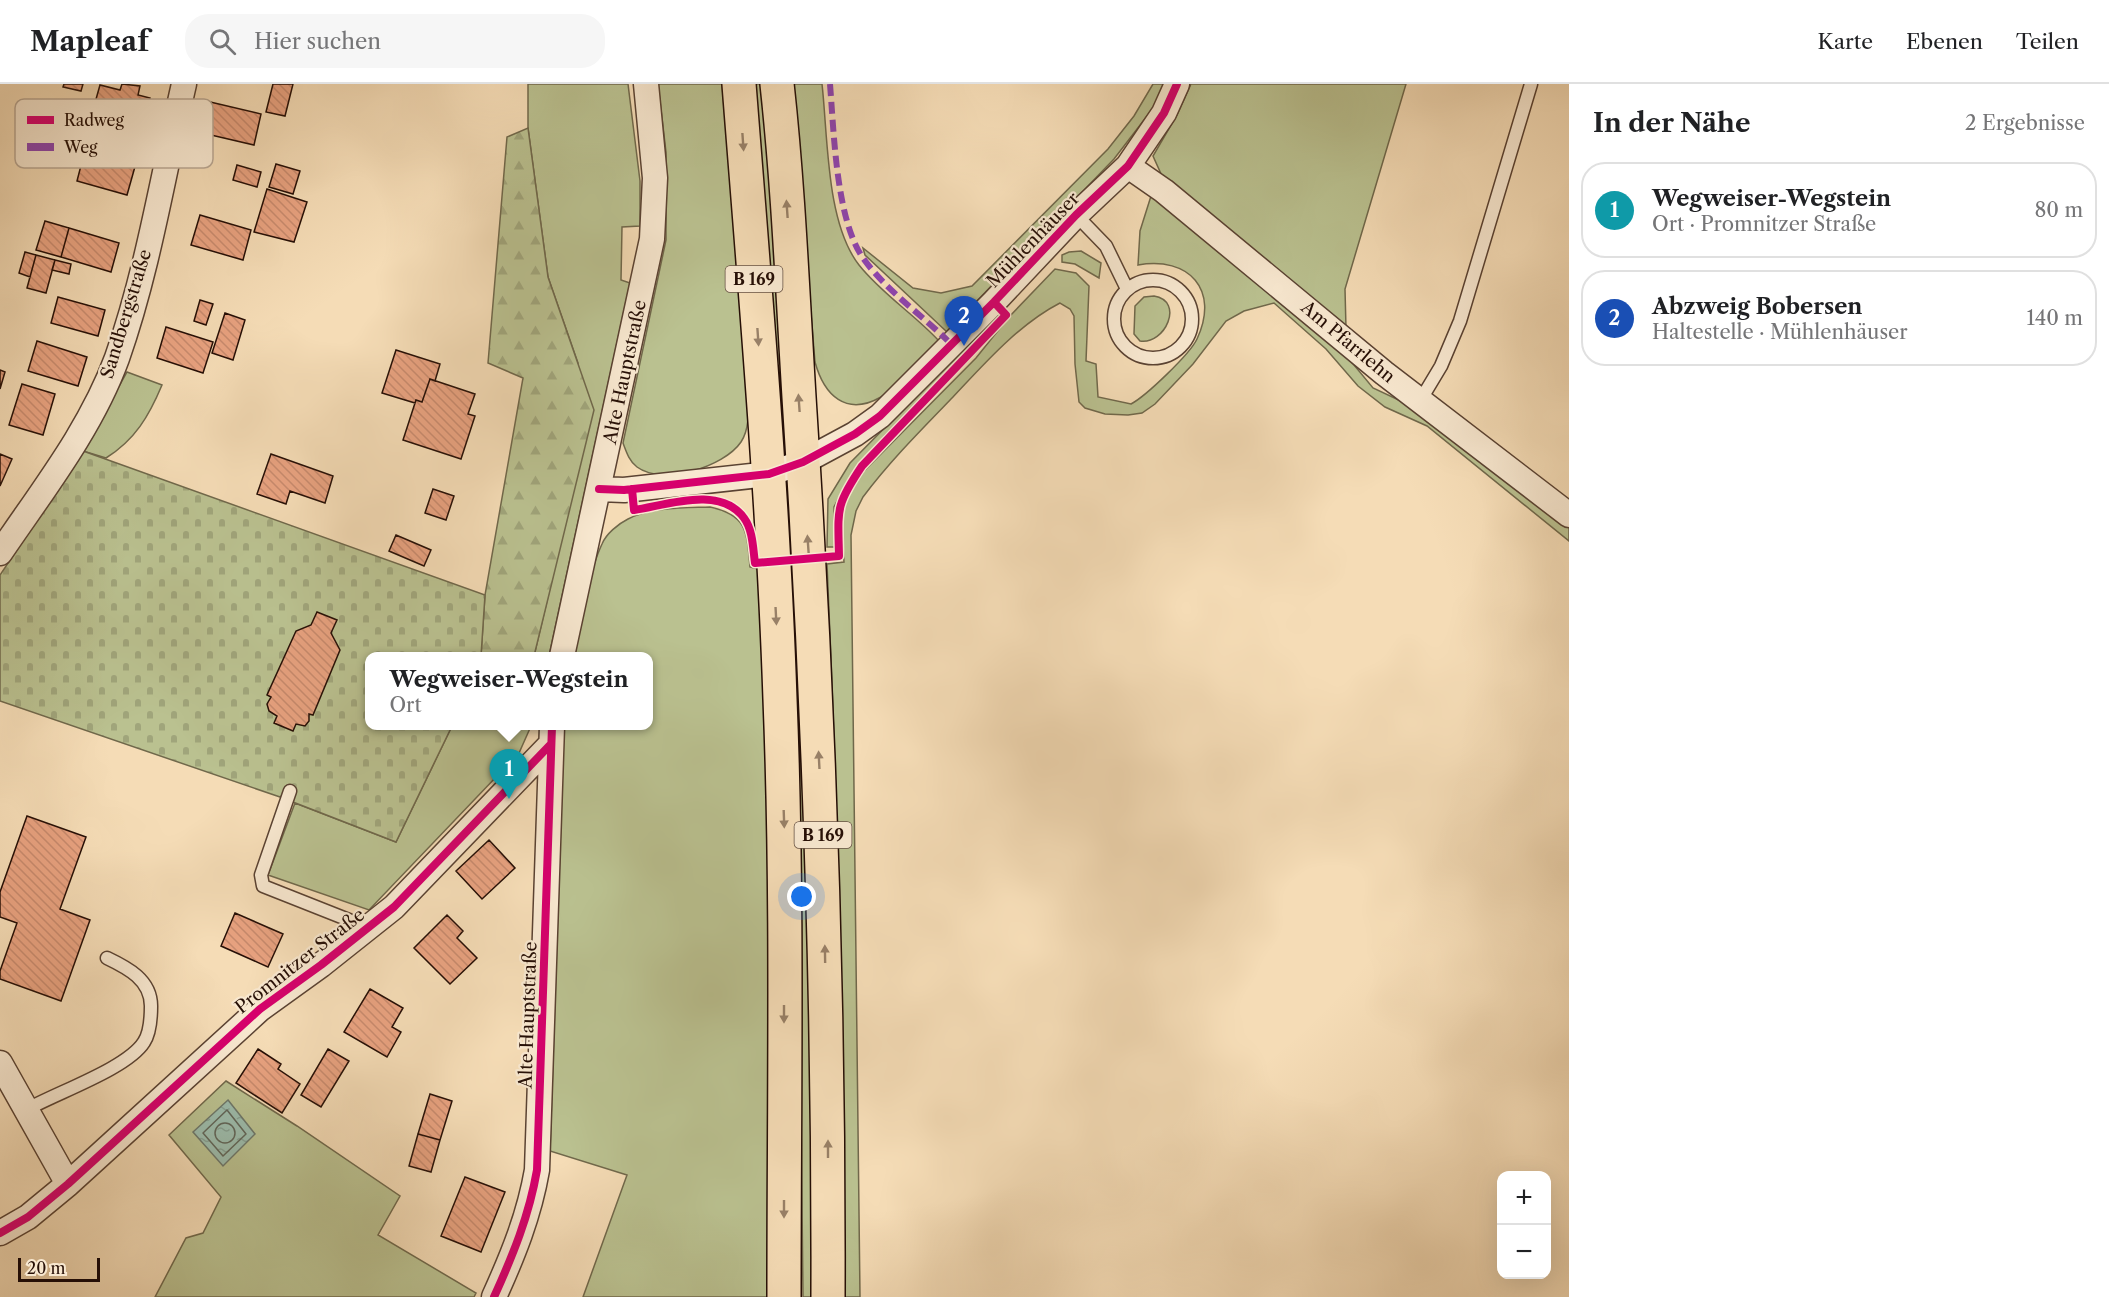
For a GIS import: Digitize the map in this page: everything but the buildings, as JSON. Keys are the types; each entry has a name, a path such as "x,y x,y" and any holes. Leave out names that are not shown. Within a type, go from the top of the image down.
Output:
{"main road":[{"name":"B 169","path":"739,84 769,474 784,831 784,1297"},
{"name":"B 169","path":"777,84 803,462 822,826 828,1083 828,1297"}],"street":[{"name":"Sandbergstraße","path":"181,99 184,84"},
{"name":"Alte Hauptstraße","path":"563,652 656,208 653,145 646,84"},
{"name":"Mühlenhäuser","path":"599,489 624,490 769,474 803,462 855,434 880,416 994,302 1076,214 1128,166 1164,114 1177,84"},
{"name":"Am Pfarrlehn","path":"1128,166 1164,191 1420,400 1569,515"},
{"name":"Sandbergstraße","path":"0,553 70,449 98,401 116,359 148,244 165,168"},
{"name":"Alte Hauptstraße","path":"494,1297 521,1235 531,1203 537,1170 551,735"},
{"name":"Promnitzer Straße","path":"0,1233 28,1217 68,1184 260,1009 394,907 551,735"},
{"path":"0,1063 24,1111 68,1184"}],"lane":[{"path":"1420,400 1441,366 1460,321 1531,84"},
{"path":"1076,214 1106,246 1127,289"},
{"path":"1153,280 1167,282 1178,289 1187,300 1192,313 1192,327 1187,340 1178,350 1166,357 1145,358 1127,350 1118,339 1113,326 1113,312 1118,299 1127,289 1140,282 1153,280"},
{"path":"290,791 261,875 263,886 349,920 364,932"},
{"path":"24,1111 131,1058 146,1040 151,1015 151,997 145,985 129,968 107,958"}],"green space":[{"path":"528,84 628,84 640,181 640,226 622,227 621,280 630,283 550,652 535,652 554,571 578,363 548,277 528,128"},
{"path":"658,84 722,84 748,387 748,423 741,442 733,451 707,466 677,474 662,475 648,472 634,465 623,443 666,240 666,152"},
{"path":"754,84 762,84 785,383 776,385"},
{"path":"792,84 822,84 830,179 840,226 848,247 868,275 939,341 894,386 881,397 868,403 857,405 838,399 824,384 815,362"},
{"path":"1153,84 1165,84 1154,107 1114,159 947,332 865,255 863,248 913,288 941,293 972,286 1108,149 1134,116"},
{"path":"1191,84 1406,84 1345,289 1346,328 1162,176 1153,156 1177,115"},
{"path":"528,128 548,277 594,410 535,652 481,652 485,595 523,378 488,363 507,137"},
{"path":"1151,196 1335,342 1373,388 1422,411 1569,527 1569,541 1427,426 1385,407 1358,386 1326,349 1274,303 1244,311 1226,321 1193,364 1155,404 1142,413 1105,414 1085,408 1079,402 1074,316 1070,309 1060,303 1016,333 977,371 895,458 863,497 856,511 851,535 860,1297 845,1297 840,930 827,564 844,562 841,516 848,496 864,471 976,358 1009,317 1055,269 1076,273 1089,286 1086,361 1096,364 1098,397 1131,404 1157,384 1186,354 1197,339 1203,321 1205,306 1202,292 1195,280 1172,266 1138,265 1140,231"},
{"path":"1081,251 1101,263 1099,278 1075,264 1062,262 1062,255"},
{"path":"1154,296 1163,300 1168,306 1170,313 1168,322 1157,336 1140,341 1134,334 1135,306 1144,297"},
{"path":"992,319 995,322 885,435 848,480 834,507 835,547 827,547 828,499 850,463"},
{"path":"127,372 162,385 152,407 133,435 106,458 83,451"},
{"path":"83,451 485,595 481,652 365,652 365,730 450,730 396,842 280,797 0,701 0,575"},
{"path":"710,507 732,515 739,521 746,535 750,567 758,569 763,644 774,1091 773,1297 583,1297 627,1175 550,1151 564,730 653,730 653,652 574,652 588,584 604,540 616,526 624,521 647,512"},
{"path":"796,565 813,1089 812,1297 803,1297 798,828 788,567"},
{"path":"450,730 529,730 519,753 369,910 268,875 295,803 396,842"},
{"path":"226,1081 400,1196 378,1235 476,1293 474,1297 155,1297 186,1238 203,1233 221,1197 169,1135"}],"water":[{"path":"228,1100 255,1134 223,1166 193,1132"}],"marked path":[{"path":"830,84 838,175 847,221 854,241 863,258 883,282 952,345"}],"cycle path":[{"path":"599,489 624,490 769,474 803,462 855,434 880,416 994,302 1076,215 1128,166 1164,113 1177,84"},
{"path":"632,489 634,510 692,500 721,502 734,508 744,518 749,528 755,563 839,556 840,508 853,479 862,466 1006,315 994,302"},
{"path":"494,1297 520,1235 537,1170 552,730"},
{"path":"0,1233 28,1217 68,1184 260,1009 321,965 394,907 550,745"}],"place":[{"name":"Abzweig Bobersen","path":"964,346"},
{"name":"Wegweiser-Wegstein","path":"509,799"}]}
